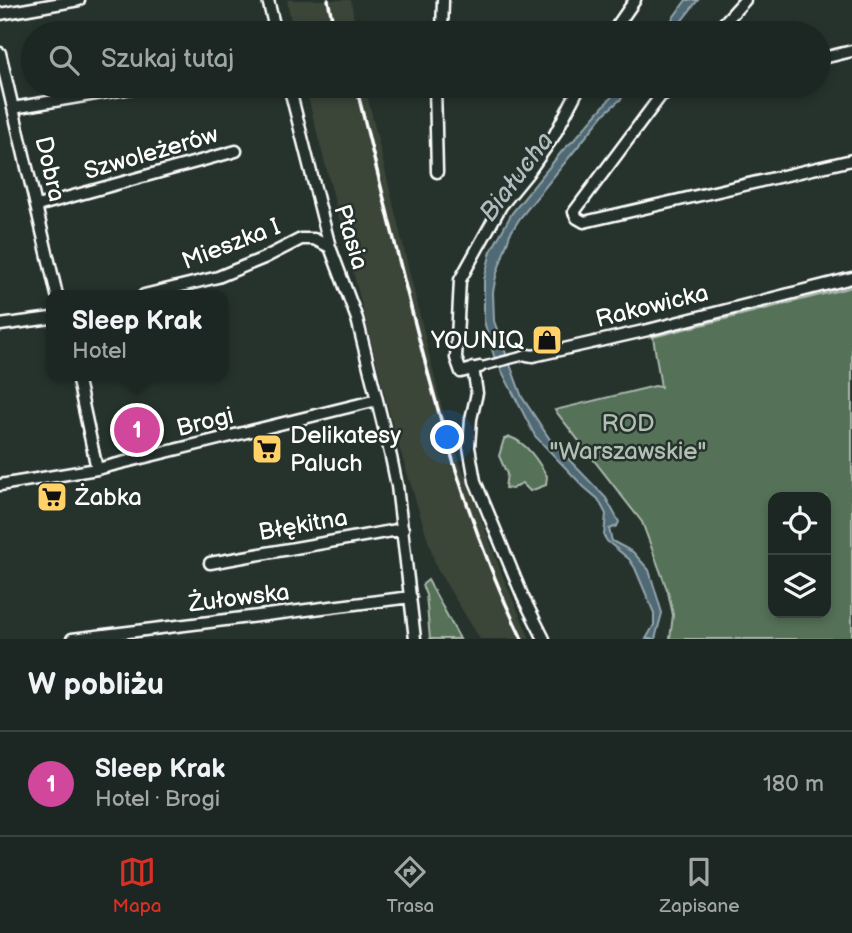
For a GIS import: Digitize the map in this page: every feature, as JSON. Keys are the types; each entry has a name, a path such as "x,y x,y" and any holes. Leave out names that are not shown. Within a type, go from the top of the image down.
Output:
{"street":[{"path":"0,14 79,0"},
{"path":"268,0 273,21"},
{"path":"442,21 443,0"},
{"path":"620,21 635,0"},
{"path":"726,21 745,0"},
{"path":"831,56 852,51"},
{"name":"Dobra","path":"0,52 56,290"},
{"path":"13,108 72,98"},
{"name":"Ptasia","path":"292,98 330,247 357,319 396,479 415,639"},
{"path":"435,98 437,172"},
{"name":"Rakowicka","path":"574,98 554,136 501,206 460,280 456,358 461,372 527,355 533,356 640,332 852,278"},
{"path":"657,98 574,212 577,218 584,222 852,160"},
{"name":"Szwoleżerów","path":"37,206 236,151"},
{"name":"Mieszka I","path":"165,290 218,277 301,239 322,241 330,247"},
{"path":"0,325 46,319"},
{"path":"477,367 477,393 471,419 469,447 475,481 523,597 544,639"},
{"path":"78,381 97,469"},
{"name":"Brogi","path":"0,485 97,469 377,400"},
{"name":"Błękitna","path":"210,563 402,529"},
{"name":"Żułowska","path":"72,639 411,597"}],"shaded area":[{"path":"287,0 351,0 354,21 291,21"},
{"path":"308,98 368,98 446,425 502,574 530,639 480,639 437,569 395,434"}],"green space":[{"name":"ROD \"Warszawskie\"","path":"852,287 852,639 670,639 673,615 668,592 642,522 555,410 655,386 661,387 653,337"},
{"path":"510,437 527,448 536,459 547,476 546,485 530,491 522,483 512,489 505,488 507,474 499,456 504,439"},
{"path":"428,580 460,639 430,639 426,595 422,585"}],"water":[{"path":"686,0 698,0 681,21 671,21"},
{"path":"611,98 622,98 605,113 510,234 493,292 494,321 522,397 551,441 606,498 619,522 617,526 609,529 612,541 633,552 649,570 662,613 655,639 646,639 654,625 654,613 635,568 604,536 606,514 598,499 535,436 494,356 484,321 484,280 491,251 512,213"}],"railway":[{"path":"328,0 332,21"},
{"path":"359,98 442,425 485,555 522,639"}],"place":[{"name":"YOUNIQ","path":"547,340"},
{"name":"Sleep Krak","path":"137,430"},
{"name":"Delikatesy Paluch","path":"267,449"},
{"name":"Żabka","path":"52,497"}],"water label":[{"name":"Białucha","path":"517,177"}]}
